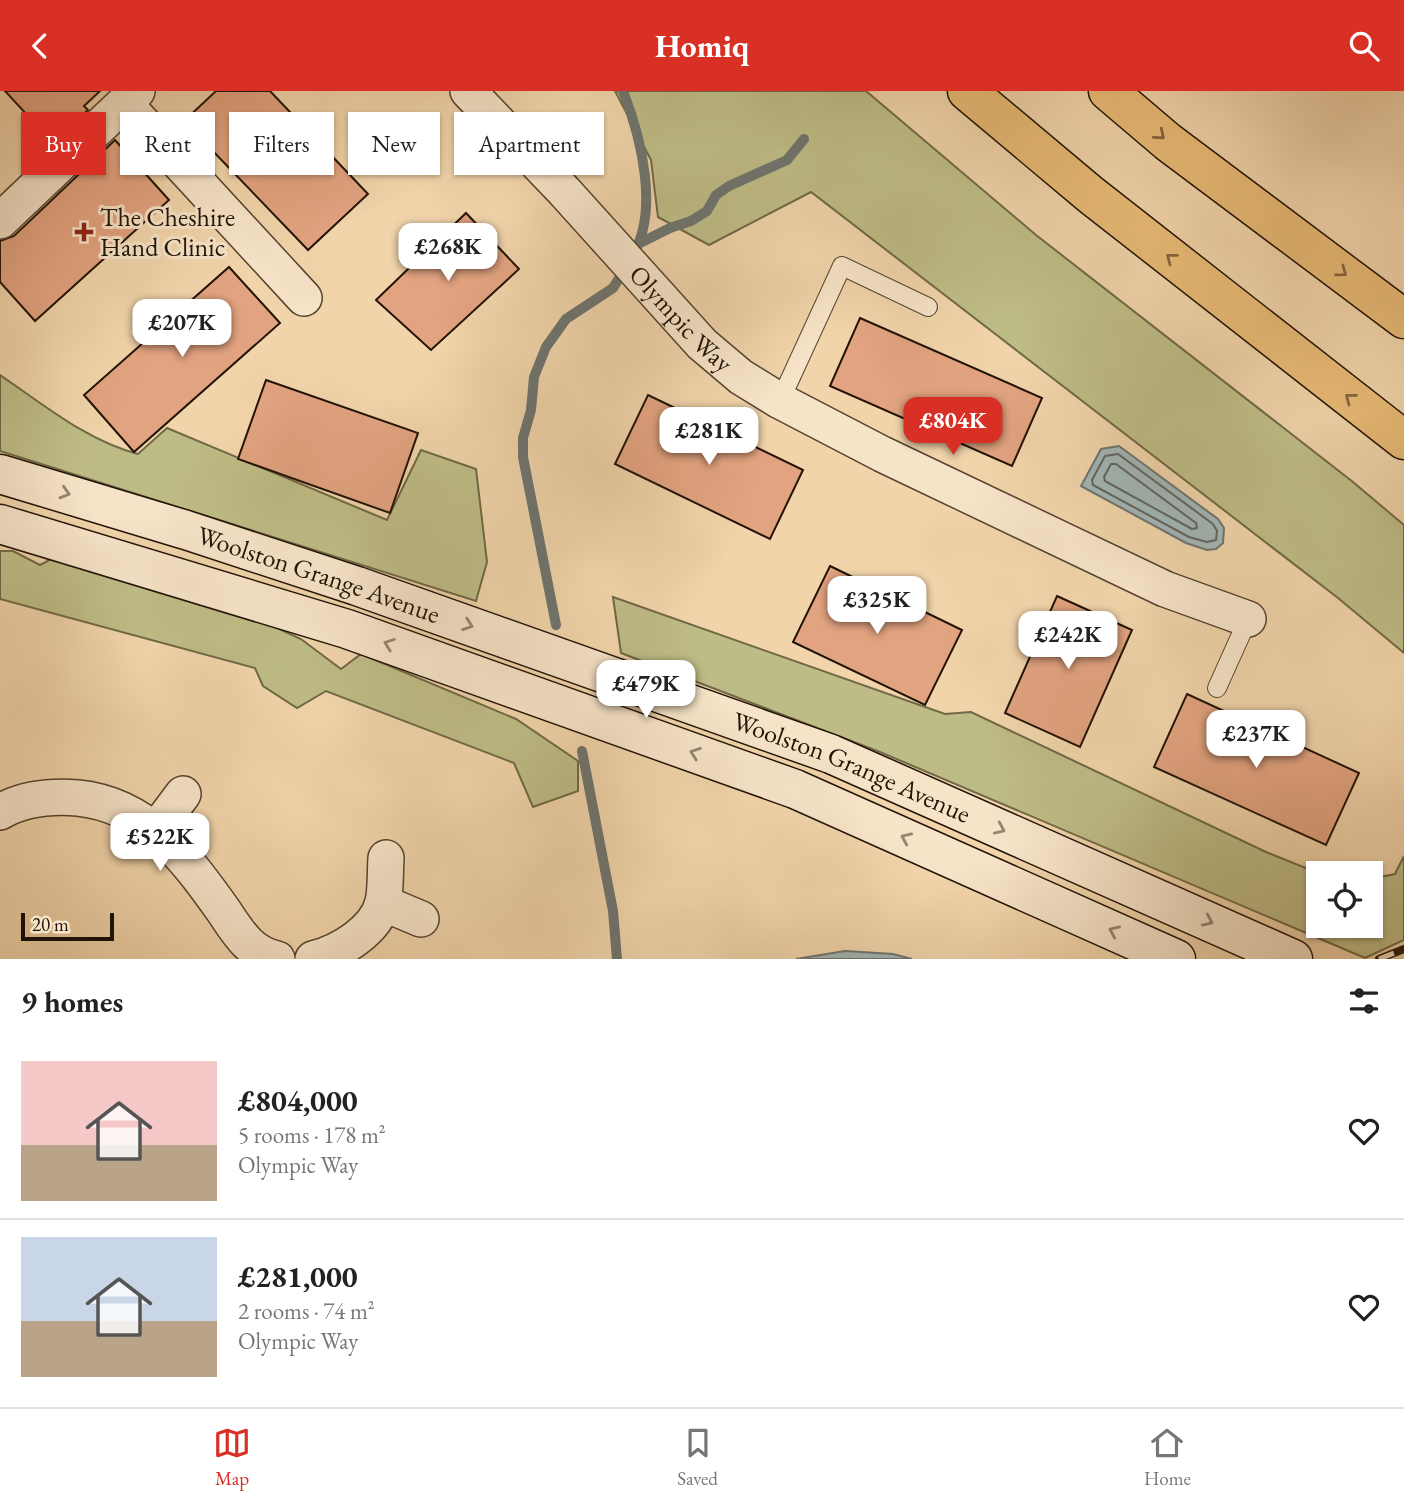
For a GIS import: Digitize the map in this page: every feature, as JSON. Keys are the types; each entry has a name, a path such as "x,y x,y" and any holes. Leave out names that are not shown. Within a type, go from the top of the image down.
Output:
{"highway":[{"path":"967,91 1091,195 1404,440"},
{"path":"1108,91 1168,142 1404,319"}],"main road":[{"name":"Woolston Grange Avenue","path":"0,474 186,530 357,586 831,754 1293,959"},
{"name":"Woolston Grange Avenue","path":"0,524 347,629 795,789 1176,959"}],"street":[{"name":"Olympic Way","path":"468,91 564,191 702,344 741,377 780,401 882,454 1165,589 1248,619"},
{"path":"0,221 131,97 304,298"},
{"path":"156,829 183,794"},
{"path":"0,812 33,799 89,799 118,809 156,829 200,877 246,943 252,949 277,959"},
{"path":"313,959 339,950 371,923 383,904 386,858"},
{"path":"383,904 421,919"}],"lane":[{"path":"780,401 842,266 928,307"},
{"path":"1217,688 1248,619"}],"shaded area":[{"path":"615,91 866,91 1036,235 1353,482 1404,525 1404,653 1338,598 811,192 709,245 658,217 651,160"},
{"path":"0,375 66,421 119,448 138,454 167,428 387,520 421,450 476,469 487,562 476,601 0,451"},
{"path":"0,551 13,551 40,565 55,557 262,621 301,639 341,669 361,654 516,719 578,761 578,791 533,807 514,763 326,691 297,708 263,686 255,668 0,599"},
{"path":"613,597 945,714 971,712 1266,852 1306,868 1306,933 880,752 621,653"},
{"path":"1404,856 1404,940 1365,958 1318,938 1383,938 1383,876 1395,874"}],"water":[{"path":"1119,446 1218,519 1224,528 1223,543 1216,549 1207,550 1186,543 1081,486 1101,449"},
{"path":"845,951 893,954 912,959 796,959"}],"building":[{"path":"5,91 100,91 84,106 88,110 86,112 24,112"},
{"path":"216,91 270,91 290,112 229,112 229,168 215,153 215,112 194,112"},
{"name":"The Cheshire Hand Clinic","path":"115,140 120,146 120,175 146,175 169,200 35,321 0,282 0,241 14,236 78,175 106,175 106,149"},
{"path":"334,158 368,194 308,250 236,175 334,175"},
{"path":"466,213 519,269 431,350 376,300"},
{"path":"229,267 280,323 134,452 84,395"},
{"path":"860,318 1042,398 1012,466 830,386"},
{"path":"266,380 418,433 390,513 238,459"},
{"path":"648,395 803,470 770,539 615,464"},
{"path":"830,566 962,630 925,705 793,642"},
{"path":"1057,596 1132,630 1080,747 1005,713"},
{"path":"1187,694 1359,773 1326,845 1154,767"}],"waterway":[{"path":"623,91 636,130 645,174 645,218 632,256"},
{"path":"640,243 691,221 707,211 716,195 729,186 787,160 804,139"},
{"path":"556,625 523,457 523,438 531,410 534,377 546,347 566,319 613,288 625,269"},
{"path":"582,751 613,911 617,959"}],"railway":[{"path":"1379,959 1404,949"}],"place":[{"name":"The Cheshire Hand Clinic","path":"84,232"}]}
